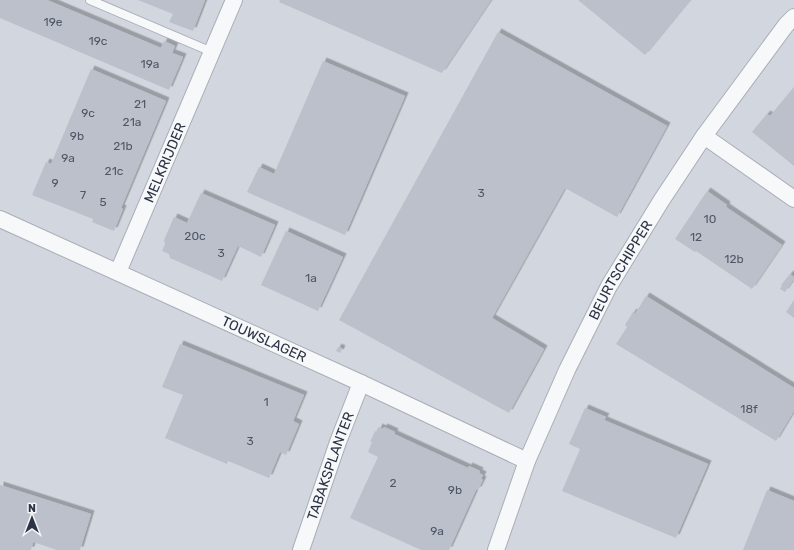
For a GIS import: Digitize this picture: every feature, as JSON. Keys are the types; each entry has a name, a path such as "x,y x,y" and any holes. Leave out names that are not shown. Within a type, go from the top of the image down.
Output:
{"street":[{"name":"MELKRIJDER","path":"118,272 234,0"},
{"name":"BEURTSCHIPPER","path":"496,550 528,460 567,370 609,286 660,201 704,136 794,16"},
{"path":"704,136 794,199"},
{"name":"TOUWSLAGER","path":"1,223 118,272 528,460"},
{"name":"TABAKSPLANTER","path":"301,550 338,442 361,383"}],"lane":[{"path":"90,0 212,52"}],"shaded area":[{"path":"0,0 794,0 794,550 0,550"}],"building":[{"path":"0,0 47,0 161,48 164,41 175,46 172,53 183,57 169,90 0,18"},
{"path":"138,0 205,0 193,31 169,22 173,14"},
{"path":"280,0 491,0 442,73 279,2"},
{"path":"578,0 690,0 645,55"},
{"path":"498,32 667,126 617,217 565,188 492,318 544,349 509,413 339,320"},
{"path":"323,61 405,96 345,235 247,192 259,167 274,174"},
{"path":"91,69 166,101 121,208 123,209 114,231 92,222 93,219 32,195 46,162 51,164"},
{"path":"794,87 794,166 752,132 767,114 770,116"},
{"path":"707,191 727,205 726,207 782,245 752,289 696,251 695,252 675,239"},
{"path":"201,193 275,225 261,257 238,246 222,281 170,258 169,254 162,251 165,244 164,240 174,217 187,223"},
{"path":"286,231 343,257 318,311 261,285"},
{"path":"790,274 794,277 794,279 785,292 780,289 782,286 781,285"},
{"path":"646,296 794,388 794,411 776,441 616,344 627,327 625,325 633,312 635,314"},
{"path":"794,300 794,318 786,312"},
{"path":"180,344 304,395 293,421 299,424 286,455 280,452 269,478 228,461 227,464 165,438 183,395 162,387"},
{"path":"338,347 342,349 340,353 336,351"},
{"path":"585,408 606,417 604,420 708,464 676,538 562,491 580,449 569,444"},
{"path":"379,427 383,429 384,427 395,432 394,434 468,468 469,466 480,471 479,473 483,475 481,479 483,480 478,490 476,490 449,550 421,550 350,518 378,457 368,452 372,442 370,442 375,431 377,432"},
{"path":"0,485 91,514 80,550 57,550 33,542 31,550 0,550"},
{"path":"767,490 794,501 794,550 743,550"}]}
